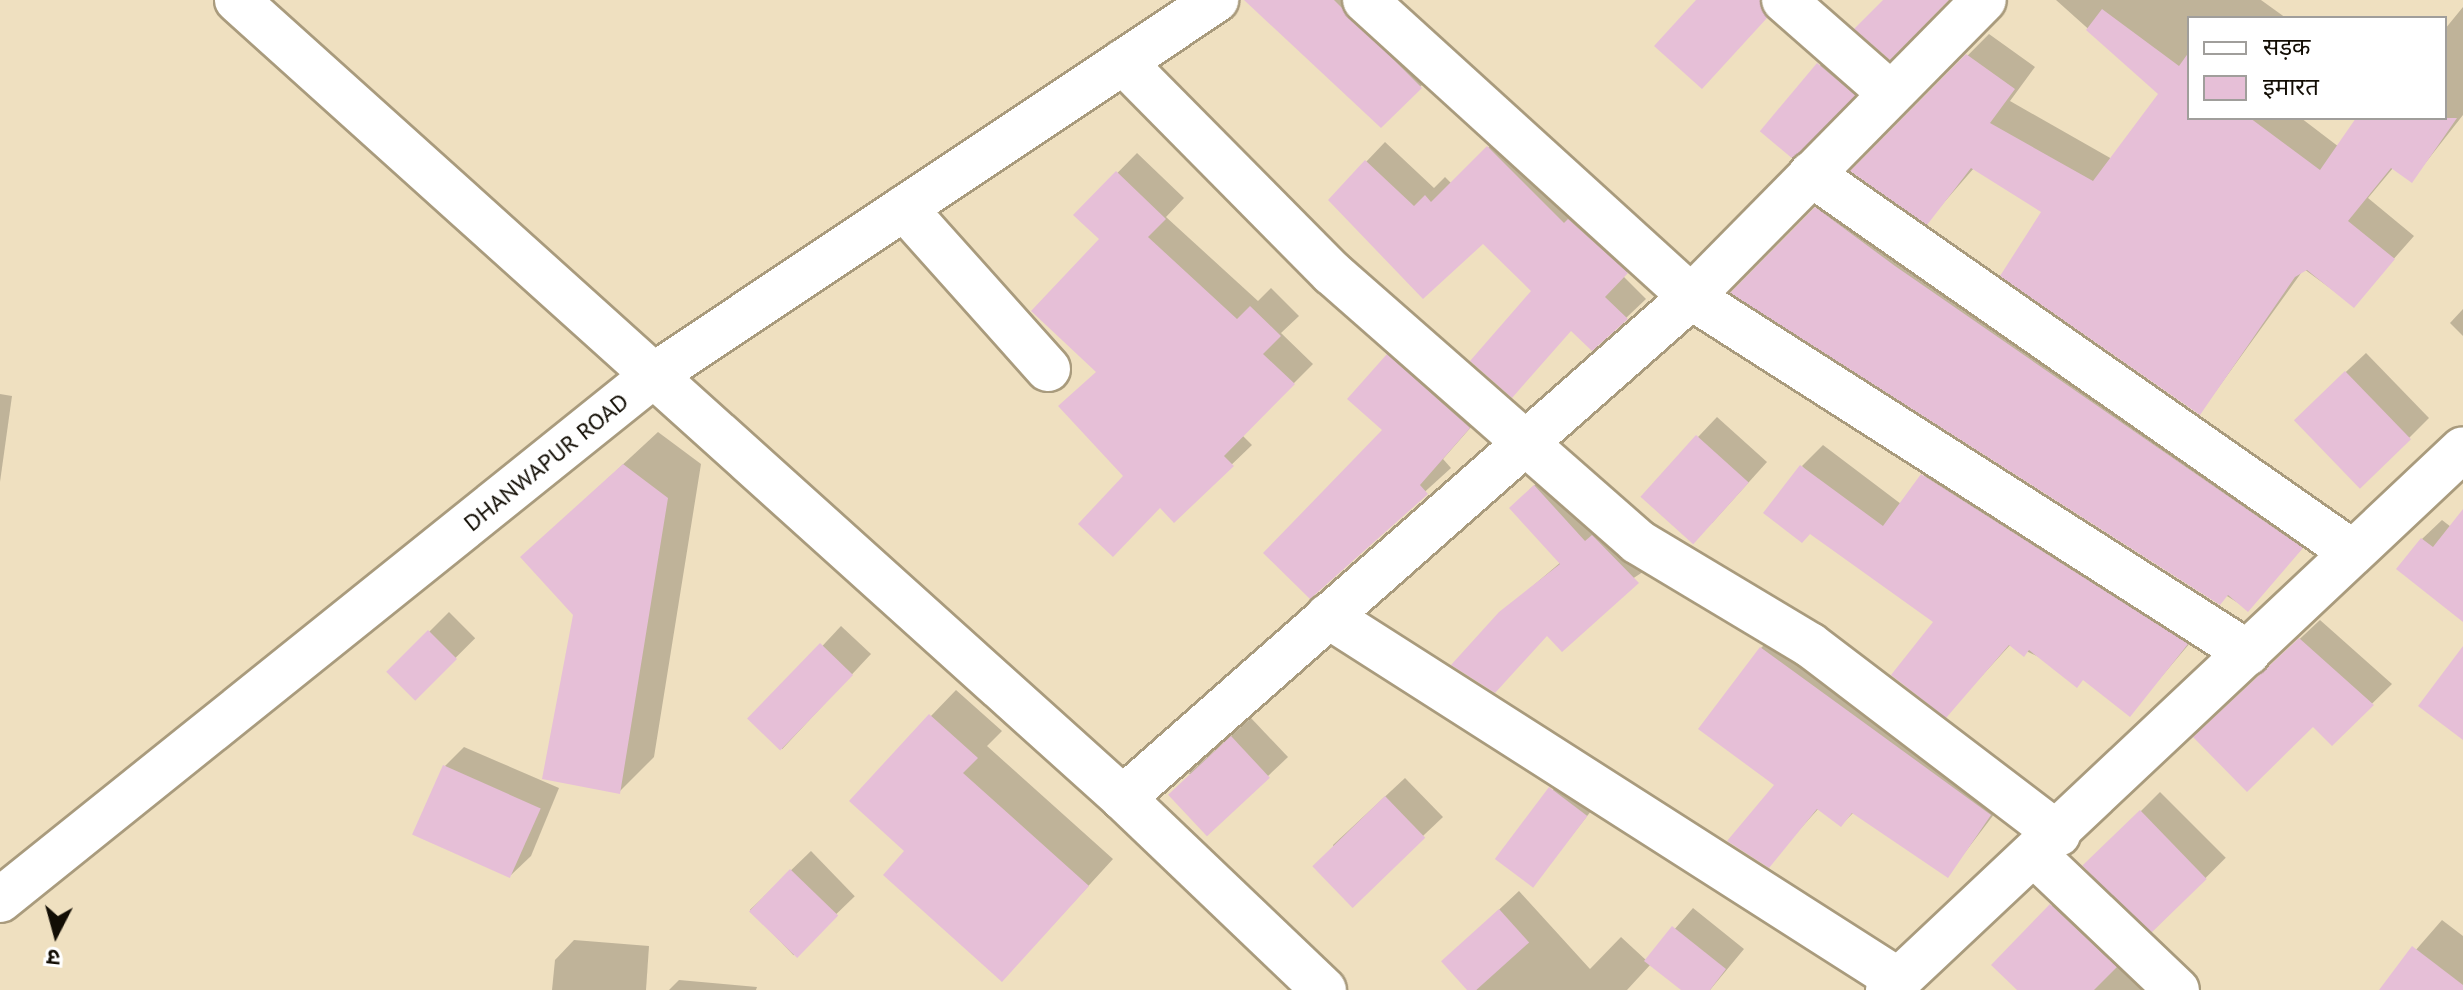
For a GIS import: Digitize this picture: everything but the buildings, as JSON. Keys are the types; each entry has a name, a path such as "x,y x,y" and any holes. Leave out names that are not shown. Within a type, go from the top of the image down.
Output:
{"street":[{"name":"DHANWAPUR ROAD","path":"0,900 654,375 237,0"},
{"path":"1216,0 654,375 1123,798 1324,990"},
{"path":"1365,0 1691,297 2248,653"},
{"path":"1784,0 1890,93"},
{"path":"1123,798 1522,440 1691,297 1984,0"},
{"path":"1123,62 1332,273 1638,542 1820,651 2046,845 2177,990"},
{"path":"1811,174 2352,552"},
{"path":"904,208 1048,369"},
{"path":"1328,616 1893,985 2046,845 2463,449"}]}
